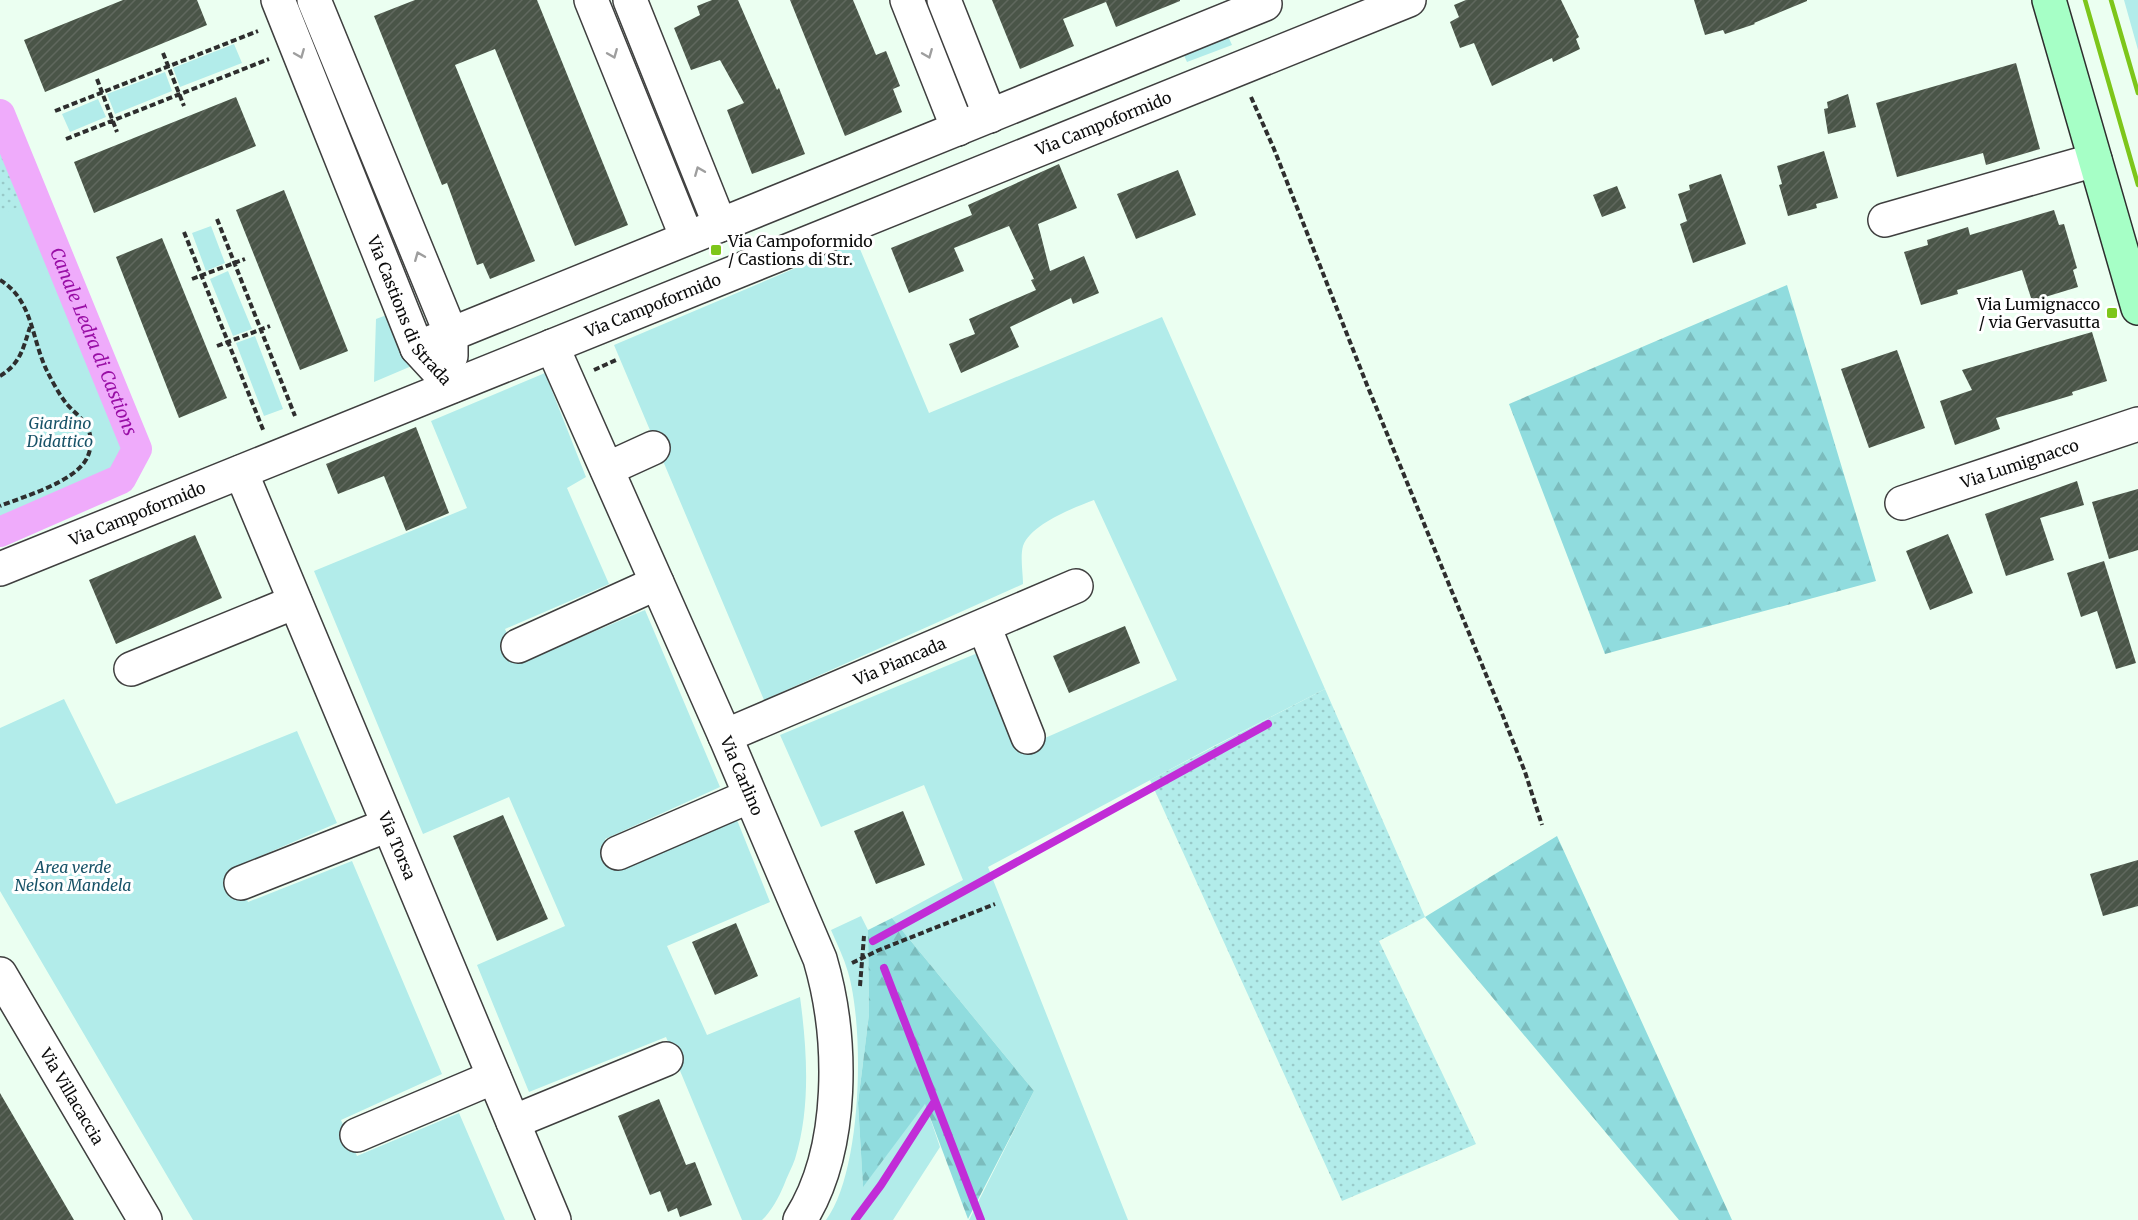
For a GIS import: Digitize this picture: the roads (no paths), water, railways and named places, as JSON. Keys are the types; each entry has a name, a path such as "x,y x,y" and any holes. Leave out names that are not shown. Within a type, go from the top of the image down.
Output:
{"main road":[{"path":"2049,0 2138,308"}],"street":[{"name":"Via Castions di Strada","path":"314,0 451,334 452,387"},
{"path":"591,0 687,238"},
{"path":"630,0 720,225"},
{"path":"907,0 958,129"},
{"path":"944,0 990,116"},
{"name":"Via Campoformido","path":"0,569 1409,0"},
{"path":"417,348 990,116 1225,10 1264,2 1252,63"},
{"path":"1225,10 1252,63"},
{"name":"Via Castions di Strada","path":"287,22 417,348 452,387"},
{"path":"1885,220 2095,160"},
{"name":"Via Carlino","path":"552,346 725,736 820,959 833,1027 835,1076 828,1153 808,1208 800,1220"},
{"name":"Via Lumignacco","path":"1902,503 2138,424"},
{"path":"607,469 653,448"},
{"name":"Via Torsa","path":"241,472 554,1220"},
{"path":"518,646 657,583"},
{"name":"Via Piancada","path":"725,736 1077,586"},
{"path":"131,669 296,602"},
{"path":"984,626 1028,737"},
{"path":"618,853 750,796"},
{"path":"241,883 388,825"},
{"name":"Via Villacaccia","path":"0,974 145,1220"},
{"path":"513,1122 666,1059"},
{"path":"357,1135 494,1077"}],"waterway":[{"name":"Canale Ledra di Castions","path":"0,114 137,449 121,479 0,532"},
{"path":"873,941 1268,724"},
{"path":"884,968 981,1220"},
{"path":"855,1220 881,1185 935,1101"}],"railway":[{"path":"2085,0 2138,185"},
{"path":"2111,0 2138,93"}],"place":[{"name":"Via Campoformido / Castions di Str.","path":"716,250"},
{"name":"Via Lumignacco / via Gervasutta","path":"2112,313"}],"park label":[{"name":"Giardino Didattico","path":"60,432"},
{"name":"Area verde Nelson Mandela","path":"73,876"}]}
